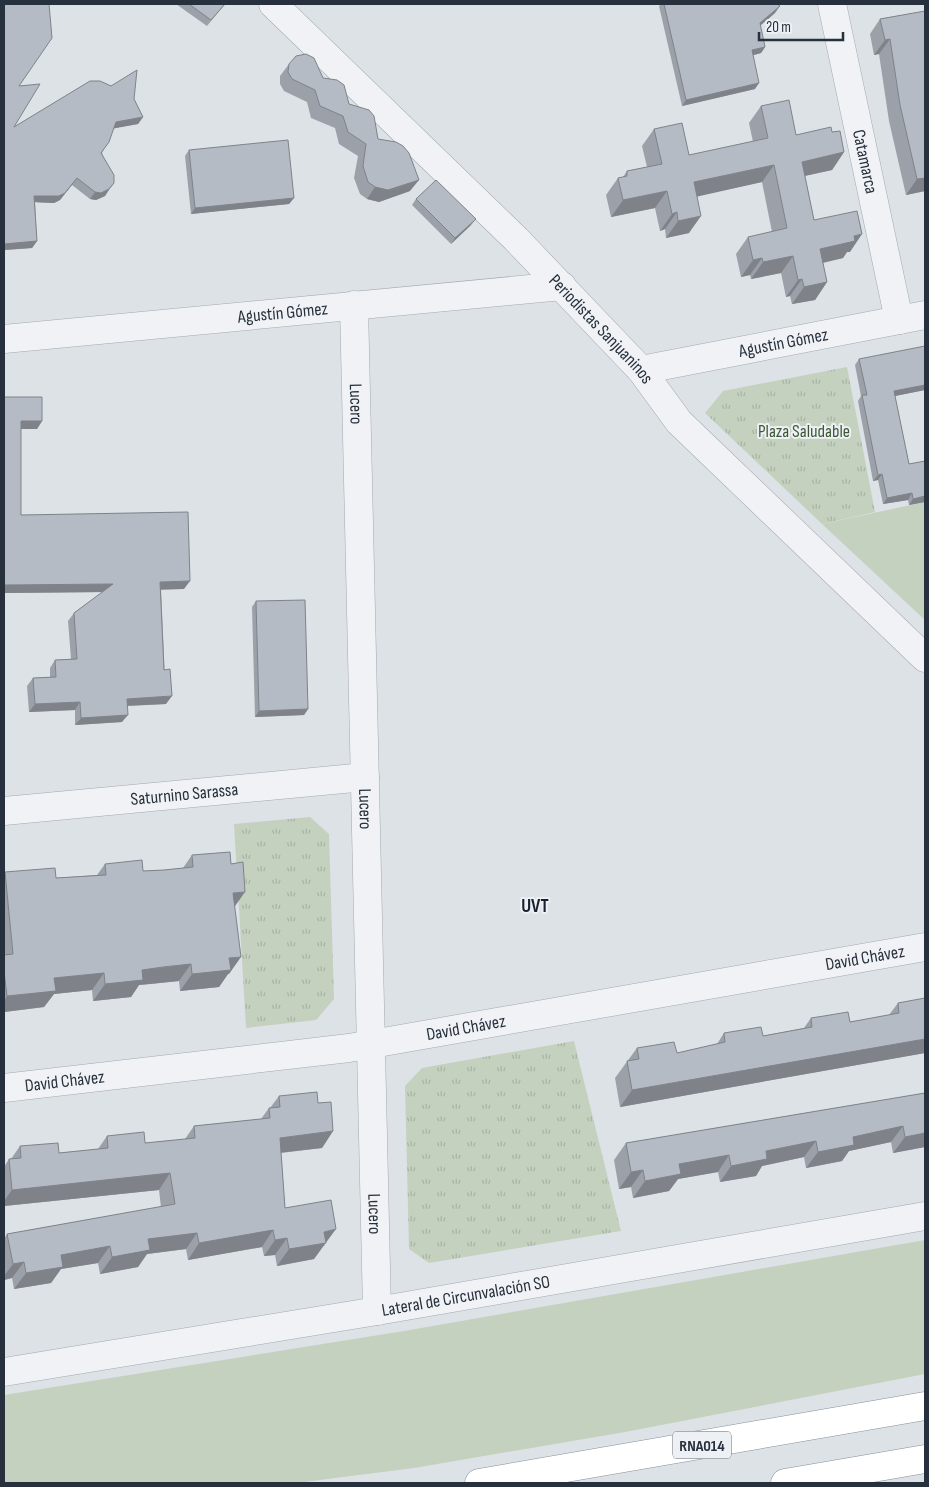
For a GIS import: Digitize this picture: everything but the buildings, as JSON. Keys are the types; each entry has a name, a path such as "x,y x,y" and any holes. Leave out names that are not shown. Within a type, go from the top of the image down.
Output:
{"highway":[{"name":"RNA014","path":"479,1483 925,1406"},
{"path":"785,1483 925,1459"}],"street":[{"name":"Periodistas Sanjuaninos","path":"273,4 516,238 641,370 679,422 925,658"},
{"name":"Catamarca","path":"832,4 912,318"},
{"name":"Agustín Gómez","path":"4,339 562,286"},
{"name":"Lucero","path":"354,306 377,1311"},
{"name":"Agustín Gómez","path":"641,370 912,318"},
{"name":"Saturnino Sarassa","path":"4,811 365,777"},
{"name":"David Chávez","path":"4,1088 371,1044 925,947"},
{"name":"Lateral de Circunvalación SO","path":"4,1372 377,1311 925,1216"}],"green space":[{"name":"Plaza Saludable","path":"847,367 875,512 822,524 705,413 723,391"},
{"path":"925,502 925,620 822,524"},
{"path":"310,817 329,834 334,999 316,1020 246,1028 234,824"},
{"path":"574,1041 621,1231 429,1263 409,1249 405,1086 422,1068"},
{"path":"925,1240 925,1374 625,1432 414,1468 304,1482 4,1483 4,1395 404,1331"}],"district":[{"name":"UVT","path":"535,905"}]}
